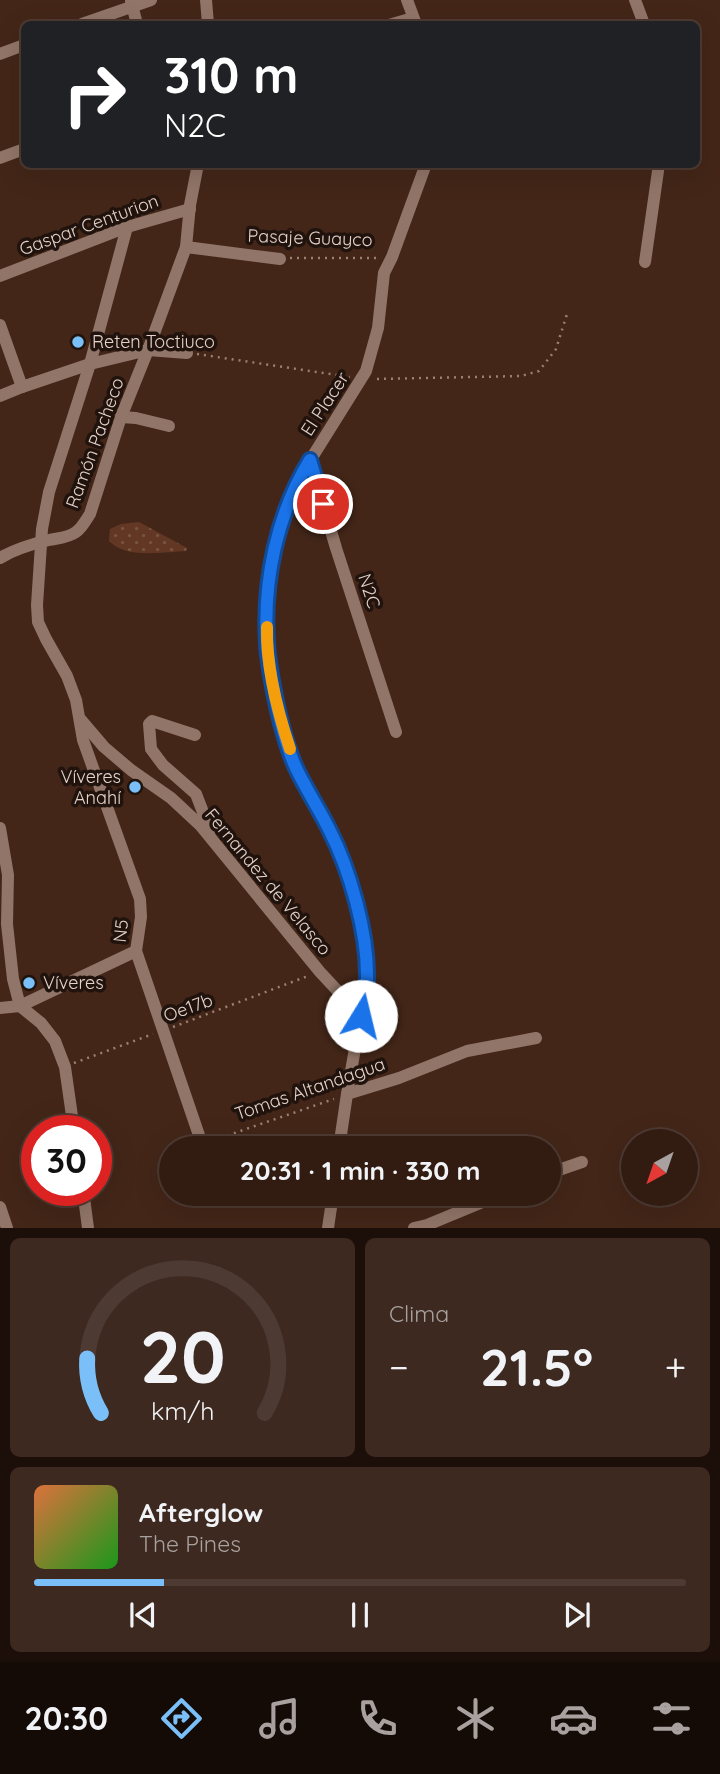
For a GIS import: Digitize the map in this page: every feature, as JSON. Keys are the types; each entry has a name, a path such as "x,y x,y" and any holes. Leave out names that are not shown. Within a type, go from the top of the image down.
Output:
{"street":[{"path":"89,21 131,3 151,0"},
{"path":"206,0 208,21"},
{"path":"407,0 414,20"},
{"path":"635,0 643,21"},
{"path":"131,3 136,21"},
{"path":"0,54 21,46"},
{"path":"0,158 21,150"},
{"name":"Ramón Pacheco","path":"0,558 77,532 90,514 121,417 186,247 197,168"},
{"name":"El Placer","path":"341,1136 367,980 366,953 347,872 331,832 296,768 281,722 267,644 267,604 273,554 285,510 296,483 366,371 378,328 384,273 425,168"},
{"path":"645,261 658,168"},
{"name":"Gaspar Centurion","path":"0,276 127,227 190,209"},
{"name":"N5","path":"127,227 90,364 48,492 41,542 38,622 67,676 76,700 83,740 140,899 141,918 135,951 199,1136"},
{"name":"Pasaje Guayco","path":"186,247 280,259"},
{"path":"0,325 22,387"},
{"path":"0,396 90,364 148,350 187,353"},
{"path":"121,417 169,426"},
{"name":"N2C","path":"310,460 396,732"},
{"name":"Fernandez de Velasco","path":"81,720 104,747 171,798 200,824 320,972 361,1016"},
{"path":"195,735 152,721 149,724 151,749 163,765 196,794 215,843"},
{"path":"0,828 8,875 7,924 13,979 20,1006 41,1023 55,1041 65,1067 73,1115"},
{"path":"0,1008 20,1006 135,951"},
{"name":"Tomas Altandagua","path":"347,1094 399,1078 467,1051 536,1038"},
{"path":"561,1169 582,1162"},
{"path":"85,1206 88,1228"},
{"path":"328,1228 331,1206"},
{"path":"414,1228 473,1206"},
{"path":"0,1207 7,1228"}],"path":[{"name":"Pasaje Guayco","path":"280,259 392,257"},
{"path":"521,376 539,371 556,349 567,314"},
{"name":"Oe17b","path":"65,1067 320,972"},
{"name":"Tomas Altandagua","path":"225,1136 347,1094"}],"shaded area":[{"path":"139,522 187,548 186,551 135,552 116,547 109,541 110,529 121,524"}],"slow traffic":[{"path":"267,627 271,677 290,749"}],"place":[{"name":"Reten Toctiuco","path":"78,342"},
{"name":"Víveres Anahí","path":"135,787"},
{"name":"Víveres","path":"29,983"}],"route":[{"path":"323,504 310,460 296,483 285,510 273,554 267,604 267,644 281,722 296,768 331,832 347,872 359,914 366,953 367,980 361,1016"}]}
